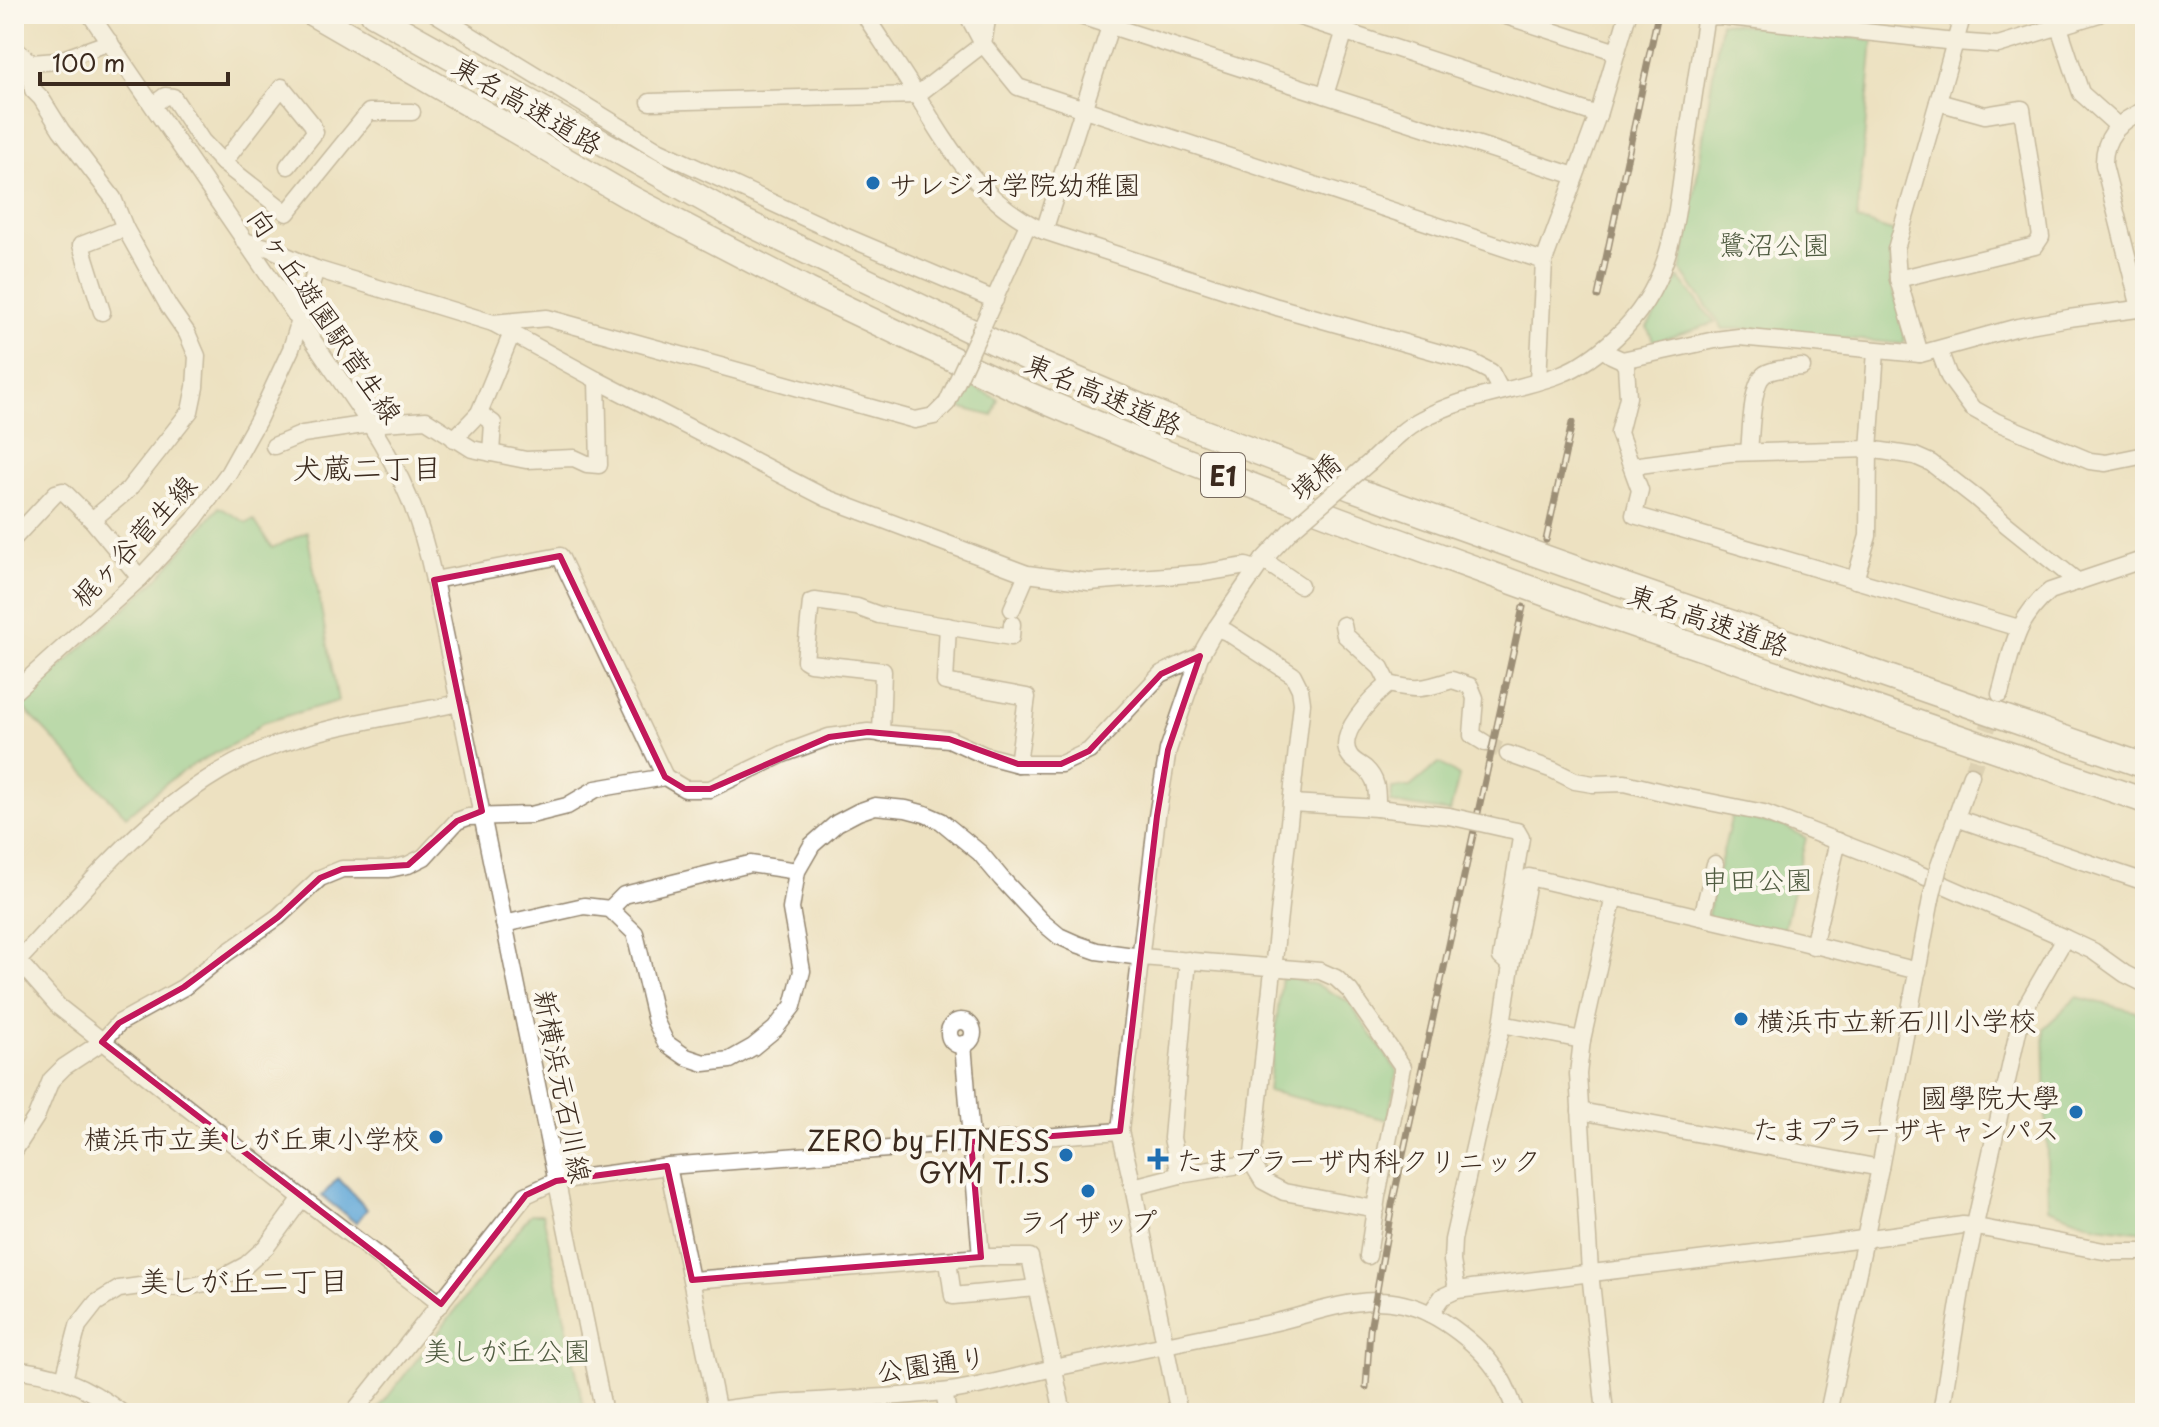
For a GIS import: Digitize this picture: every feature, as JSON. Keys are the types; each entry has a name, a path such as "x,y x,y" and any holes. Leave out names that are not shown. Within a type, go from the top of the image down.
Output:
{"highway":[{"name":"東名高速道路","path":"313,14 633,199 808,290 1073,414 1339,519 1604,615 2145,801"},
{"name":"東名高速道路","path":"373,14 737,218 1027,358 1173,420 1527,552 2145,766"}],"street":[{"name":"向ヶ丘遊園駅菅生線","path":"90,14 392,458 424,536 473,769"},
{"path":"436,14 660,151 993,303"},
{"path":"864,14 953,154 991,197 1036,228 1277,307 1472,362 1491,372 1501,391"},
{"path":"967,14 983,44 1018,87 1544,261"},
{"path":"650,102 917,95 983,44 988,14"},
{"path":"1074,14 1112,20 1325,95 1575,176"},
{"path":"1291,14 1598,115"},
{"path":"1325,95 1350,14"},
{"path":"1500,14 1617,52"},
{"path":"1538,381 1544,261 1598,115 1628,14"},
{"path":"1920,354 1898,279 1896,249 1963,14"},
{"path":"1706,16 1998,45 2099,14"},
{"name":"境橋","path":"1179,1413 1120,1131 1157,816 1168,750 1200,656 1260,565 1291,530 1411,425 1451,405 1538,381 1578,366 1626,328 1661,275 1673,236 1706,16"},
{"path":"493,323 547,318 915,420 934,416 947,403 993,303 1036,228 1112,20"},
{"path":"2059,27 2081,93 2119,127"},
{"path":"14,48 31,63 57,61 110,42"},
{"path":"31,63 33,90 113,198 125,228 187,333 197,356 190,411 128,490 92,520"},
{"path":"223,163 282,87 312,124 330,160"},
{"path":"153,105 165,96 173,97 202,141 223,163 287,213 369,112 412,112"},
{"path":"1898,279 2035,246 2041,237 2022,109 1985,115 1938,102"},
{"path":"1622,360 1739,337 1920,354 2018,327 2142,308 2104,165 2103,150 2119,127 2145,110"},
{"path":"288,166 315,132"},
{"path":"102,312 81,245 125,228"},
{"path":"244,241 269,248 316,269 493,323 826,498 1027,574 1089,582 1190,575 1260,565 1300,585"},
{"name":"梶ヶ谷菅生線","path":"14,692 140,578 194,520 229,472 282,369 316,269"},
{"path":"454,439 479,413 512,333"},
{"path":"1603,349 1622,360 1626,366 1628,397 1619,433 1640,490 1634,515 2019,628"},
{"path":"1939,350 1949,377 1972,408 1997,422 2090,461 2106,463 2145,455"},
{"path":"1855,580 1868,536 1869,449 1876,351"},
{"path":"1749,452 1756,388 1762,376 1769,371 1802,367"},
{"path":"274,446 303,434 426,420 472,449 526,460 574,458 599,465 597,380"},
{"path":"479,413 493,423 491,453"},
{"path":"1632,466 1730,453 1896,451 1931,463 2078,582"},
{"path":"14,538 56,493 63,491 92,520 140,578"},
{"path":"434,580 560,556 665,777 685,789 710,789 783,754 829,737 868,732 949,739 984,755 1018,764 1061,764 1089,751 1161,674 1200,656"},
{"path":"2000,694 2019,628 2029,611 2050,591 2145,559"},
{"path":"881,734 883,671 805,660 811,602 857,607 879,615 1011,637 1012,616 1027,574"},
{"path":"1343,625 1345,635 1381,668 1389,684"},
{"path":"948,626 945,682 1027,697 1018,764"},
{"path":"1216,628 1293,675 1302,703 1252,1163 1263,1181 1284,1192 1376,1209"},
{"path":"1389,684 1419,690 1452,680 1467,684 1475,698 1472,735 1485,743"},
{"path":"1377,808 1375,778 1351,758 1345,748 1346,735 1389,684"},
{"path":"441,1304 102,1042 59,1007 15,960 156,819 196,786 227,768 261,751 306,735 459,703"},
{"path":"1508,754 1575,781 1625,783 1764,813 1838,841 2065,938 2093,951 2145,984"},
{"name":"新横浜元石川線","path":"473,769 604,1413"},
{"path":"1828,1413 1866,1239 1931,899 1939,866 1971,775"},
{"path":"14,1151 36,1117 51,1080 64,1067 102,1042 119,1023 184,987 278,917 320,878 342,869 389,869 408,865 424,857 457,821 468,817 531,815 567,806 596,789 665,777"},
{"path":"1291,803 1449,816 1517,831 1521,838 1501,957 1511,966"},
{"path":"504,924 584,906 610,909 635,933 656,1022 666,1043 686,1057 704,1063 730,1060 775,1029 793,1006 802,971 791,909 797,871 812,845 837,823 875,806 925,814 941,821 980,853 1021,900 1059,936 1097,951 1141,957 1320,971 1336,978 1350,991 1403,1067 1368,1256"},
{"path":"1956,818 2145,882"},
{"path":"1813,946 1838,841"},
{"path":"610,909 624,895 750,864 797,871"},
{"path":"1702,917 1715,864"},
{"path":"1457,1290 1452,1261 1453,1240 1502,1024 1529,877 1918,971"},
{"path":"1605,1413 1590,1272 1578,1074 1582,1040 1614,896"},
{"path":"1941,1413 1963,1279 1978,1227 2022,1013 2065,938"},
{"path":"1180,1175 1172,1138 1188,960"},
{"path":"1502,1024 1582,1040"},
{"path":"963,1044 981,1257"},
{"path":"1580,1111 1880,1168"},
{"path":"353,1413 526,1195 556,1181 668,1166 1120,1131"},
{"path":"1133,1187 1180,1175 1252,1163"},
{"path":"668,1166 692,1280 712,1412"},
{"path":"64,1379 78,1326 96,1303 119,1289 147,1285 181,1288 216,1281 246,1265 267,1246 302,1198"},
{"path":"1430,1314 1442,1297 1457,1290 1963,1225 2109,1252 2145,1252"},
{"path":"692,1280 981,1257 1030,1257 1063,1413"},
{"path":"948,1261 953,1296 1036,1288"},
{"name":"公園通り","path":"712,1412 944,1392 1283,1321 1358,1301 1402,1303 1430,1314 1468,1340 1501,1378 1516,1413"},
{"path":"14,1370 64,1379 104,1399 122,1413"},
{"path":"944,1392 948,1413"}],"highlighted area":[{"path":"560,556 665,777 685,789 710,789 829,737 868,732 949,739 1018,764 1061,764 1089,751 1161,674 1200,656 1168,750 1157,816 1120,1131 971,1142 981,1257 692,1280 667,1166 556,1181 526,1195 441,1304 102,1042 119,1023 184,987 278,917 320,878 342,869 408,865 457,821 482,811 434,580"}],"green space":[{"name":"鷺沼公園","path":"1721,22 1873,40 1857,220 1895,232 1891,275 1904,323 1903,344 1723,329 1681,270"},
{"path":"1679,278 1715,323 1654,342 1647,327"},
{"path":"965,383 998,399 993,416 958,407"},
{"path":"219,507 247,523 254,520 272,548 307,532 338,701 262,723 241,740 169,781 126,816 20,704 159,577"},
{"path":"1439,763 1459,776 1450,812 1391,803 1392,788 1410,787"},
{"name":"申田公園","path":"1732,815 1784,826 1806,838 1783,932 1707,918"},
{"path":"1282,976 1317,985 1348,1001 1397,1071 1388,1120 1268,1091"},
{"path":"2077,997 2145,1014 2145,1232 2097,1226 2048,1208 2044,1028"},
{"name":"美しが丘公園","path":"531,1214 543,1214 585,1413 375,1413"}],"water":[{"path":"338,1178 367,1209 356,1223 322,1196"}],"tunnel":[{"path":"1971,775 1996,705"},
{"path":"1485,743 1508,754"}],"railway":[{"path":"1598,296 1658,14"},
{"path":"1546,540 1572,423"},
{"path":"1366,1387 1370,1330 1392,1205 1523,607"}],"place":[{"name":"サレジオ学院幼稚園","path":"873,183"},
{"name":"横浜市立新石川小学校","path":"1741,1019"},
{"name":"國學院大學 たまプラーザキャンパス","path":"2076,1112"},
{"name":"横浜市立美しが丘東小学校","path":"436,1137"},
{"name":"ZERO by FITNESS GYM T.I.S","path":"1066,1155"},
{"name":"たまプラーザ内科クリニック","path":"1158,1159"},
{"name":"ライザップ","path":"1088,1191"}],"district":[{"name":"犬蔵二丁目","path":"367,466"},
{"name":"美しが丘二丁目","path":"244,1279"}]}
